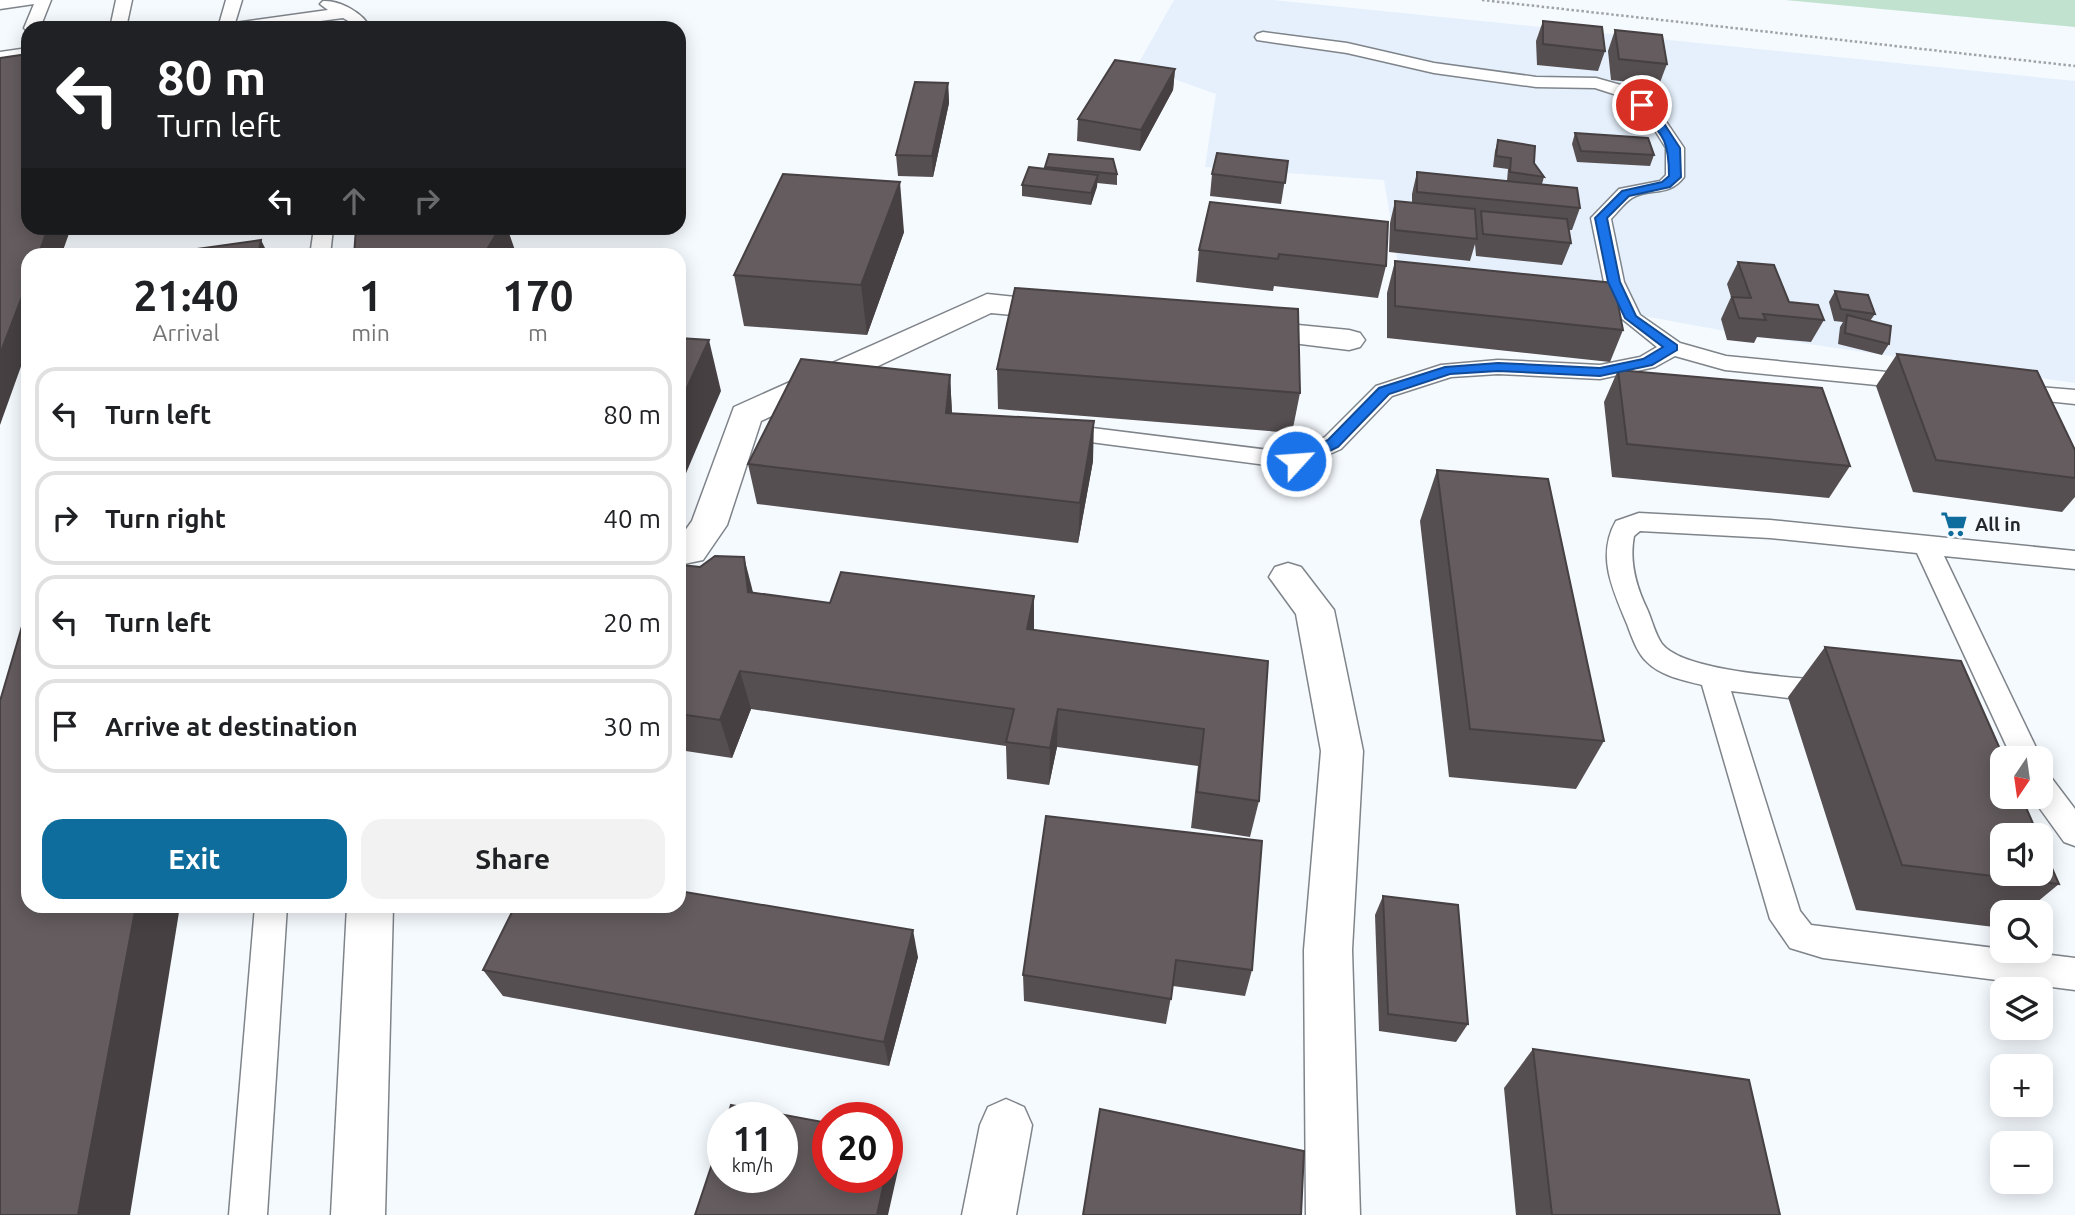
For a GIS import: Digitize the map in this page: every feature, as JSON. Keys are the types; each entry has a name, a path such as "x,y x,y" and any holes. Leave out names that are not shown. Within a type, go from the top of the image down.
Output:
{"street":[{"path":"686,551 690,551 709,525 746,415 987,303 1099,314"},
{"path":"1210,326 1349,340"},
{"path":"1288,577 1315,610 1342,751 1328,950 1333,1215"},
{"path":"358,1215 370,913"},
{"path":"989,1215 1006,1125"}],"lane":[{"path":"0,4 30,0"},
{"path":"35,21 43,0"},
{"path":"120,21 124,0"},
{"path":"228,21 234,0"},
{"path":"323,0 359,21"},
{"path":"284,21 343,13"},
{"path":"1263,37 1347,48 1447,69 1536,82 1596,83 1629,93 1655,118 1675,148 1675,177 1666,185 1626,193 1601,218 1614,282 1631,318 1672,348 1726,363 1939,384"},
{"path":"0,57 21,51"},
{"path":"1038,428 1296,461 1333,443 1384,391 1449,370 1498,367 1600,372 1647,362 1672,348"},
{"path":"1992,389 2075,397"},
{"path":"2045,395 2057,420"},
{"path":"1858,695 1713,677 1677,667 1655,655 1621,582 1620,539 1625,527 1639,522 1770,529 2075,561"},
{"path":"1926,545 2021,746"},
{"path":"1713,677 1786,919 1801,937 1823,943 2075,974"},
{"path":"2053,803 2075,833"},
{"path":"248,1215 270,913"}],"path":[{"path":"1482,0 2075,66"}],"shaded area":[{"path":"1174,0 1273,0 2075,81 2075,383 1747,335 1399,271 1384,180 1205,167 1216,94 1137,66"}],"green space":[{"path":"1785,0 2075,0 2075,27"}],"building":[{"path":"1543,21 1602,27 1605,51 1543,44"},
{"path":"1615,30 1662,35 1667,64 1619,59"},
{"path":"21,55 21,235 46,235 41,248 21,248 21,299 0,354 0,58"},
{"path":"1115,60 1175,69 1141,130 1078,119"},
{"path":"915,82 948,83 932,156 896,155"},
{"path":"1575,133 1648,138 1654,155 1581,151"},
{"path":"1498,140 1535,146 1534,163 1544,177 1510,172 1511,158 1496,156"},
{"path":"1217,153 1288,161 1285,183 1212,174"},
{"path":"1049,154 1113,159 1117,174 1045,167"},
{"path":"1029,167 1098,175 1091,193 1022,185"},
{"path":"1417,172 1577,188 1580,208 1417,192"},
{"path":"783,174 900,182 861,285 734,275"},
{"path":"1395,201 1475,209 1477,239 1395,230"},
{"path":"1210,202 1388,222 1386,266 1279,254 1278,259 1199,250"},
{"path":"1481,211 1567,219 1571,243 1483,234"},
{"path":"356,235 496,235 488,248 355,248"},
{"path":"261,240 260,248 204,248"},
{"path":"1395,261 1614,283 1623,330 1395,306"},
{"path":"1738,262 1774,265 1789,302 1818,305 1824,320 1763,314 1766,320 1739,318 1732,297 1751,298"},
{"path":"1015,288 1298,309 1300,393 997,369"},
{"path":"1835,291 1868,295 1875,314 1841,309"},
{"path":"1847,315 1891,326 1889,344 1845,333"},
{"path":"686,338 709,340 686,390"},
{"path":"1897,354 2037,371 2075,450 2075,478 1936,460"},
{"path":"801,359 950,375 946,413 1094,421 1080,503 748,464"},
{"path":"1618,370 1822,388 1850,466 1627,444"},
{"path":"1437,470 1548,479 1604,741 1470,729"},
{"path":"715,556 744,557 748,592 830,603 841,572 1034,596 1027,629 1268,661 1259,801 1197,792 1204,729 1058,709 1050,748 1006,742 1014,709 740,671 720,720 686,715 686,565 700,567"},
{"path":"21,630 21,913 135,913 78,1215 0,1215 0,701"},
{"path":"1825,647 1961,661 1999,746 1990,746 1990,809 2027,809 2033,823 1990,823 1990,876 1902,865"},
{"path":"1046,816 1262,841 1252,970 1176,960 1171,999 1023,975"},
{"path":"2053,870 2059,884 2053,883"},
{"path":"686,892 913,930 884,1042 483,970 512,913 686,913"},
{"path":"1383,896 1458,905 1468,1024 1388,1014"},
{"path":"1533,1049 1749,1080 1780,1215 1552,1215"},
{"path":"1100,1109 1304,1151 1301,1215 1083,1215"},
{"path":"798,1117 812,1120 812,1193 882,1193 877,1215 695,1215 707,1179 707,1193 798,1193"}],"place":[{"name":"All in","path":"1954,524"}],"route":[{"path":"1296,461 1333,443 1384,391 1449,370 1498,367 1600,372 1647,362 1659,358 1672,348 1631,318 1614,282 1601,218 1626,193 1666,185 1675,177 1675,148 1655,118 1642,105"}]}
